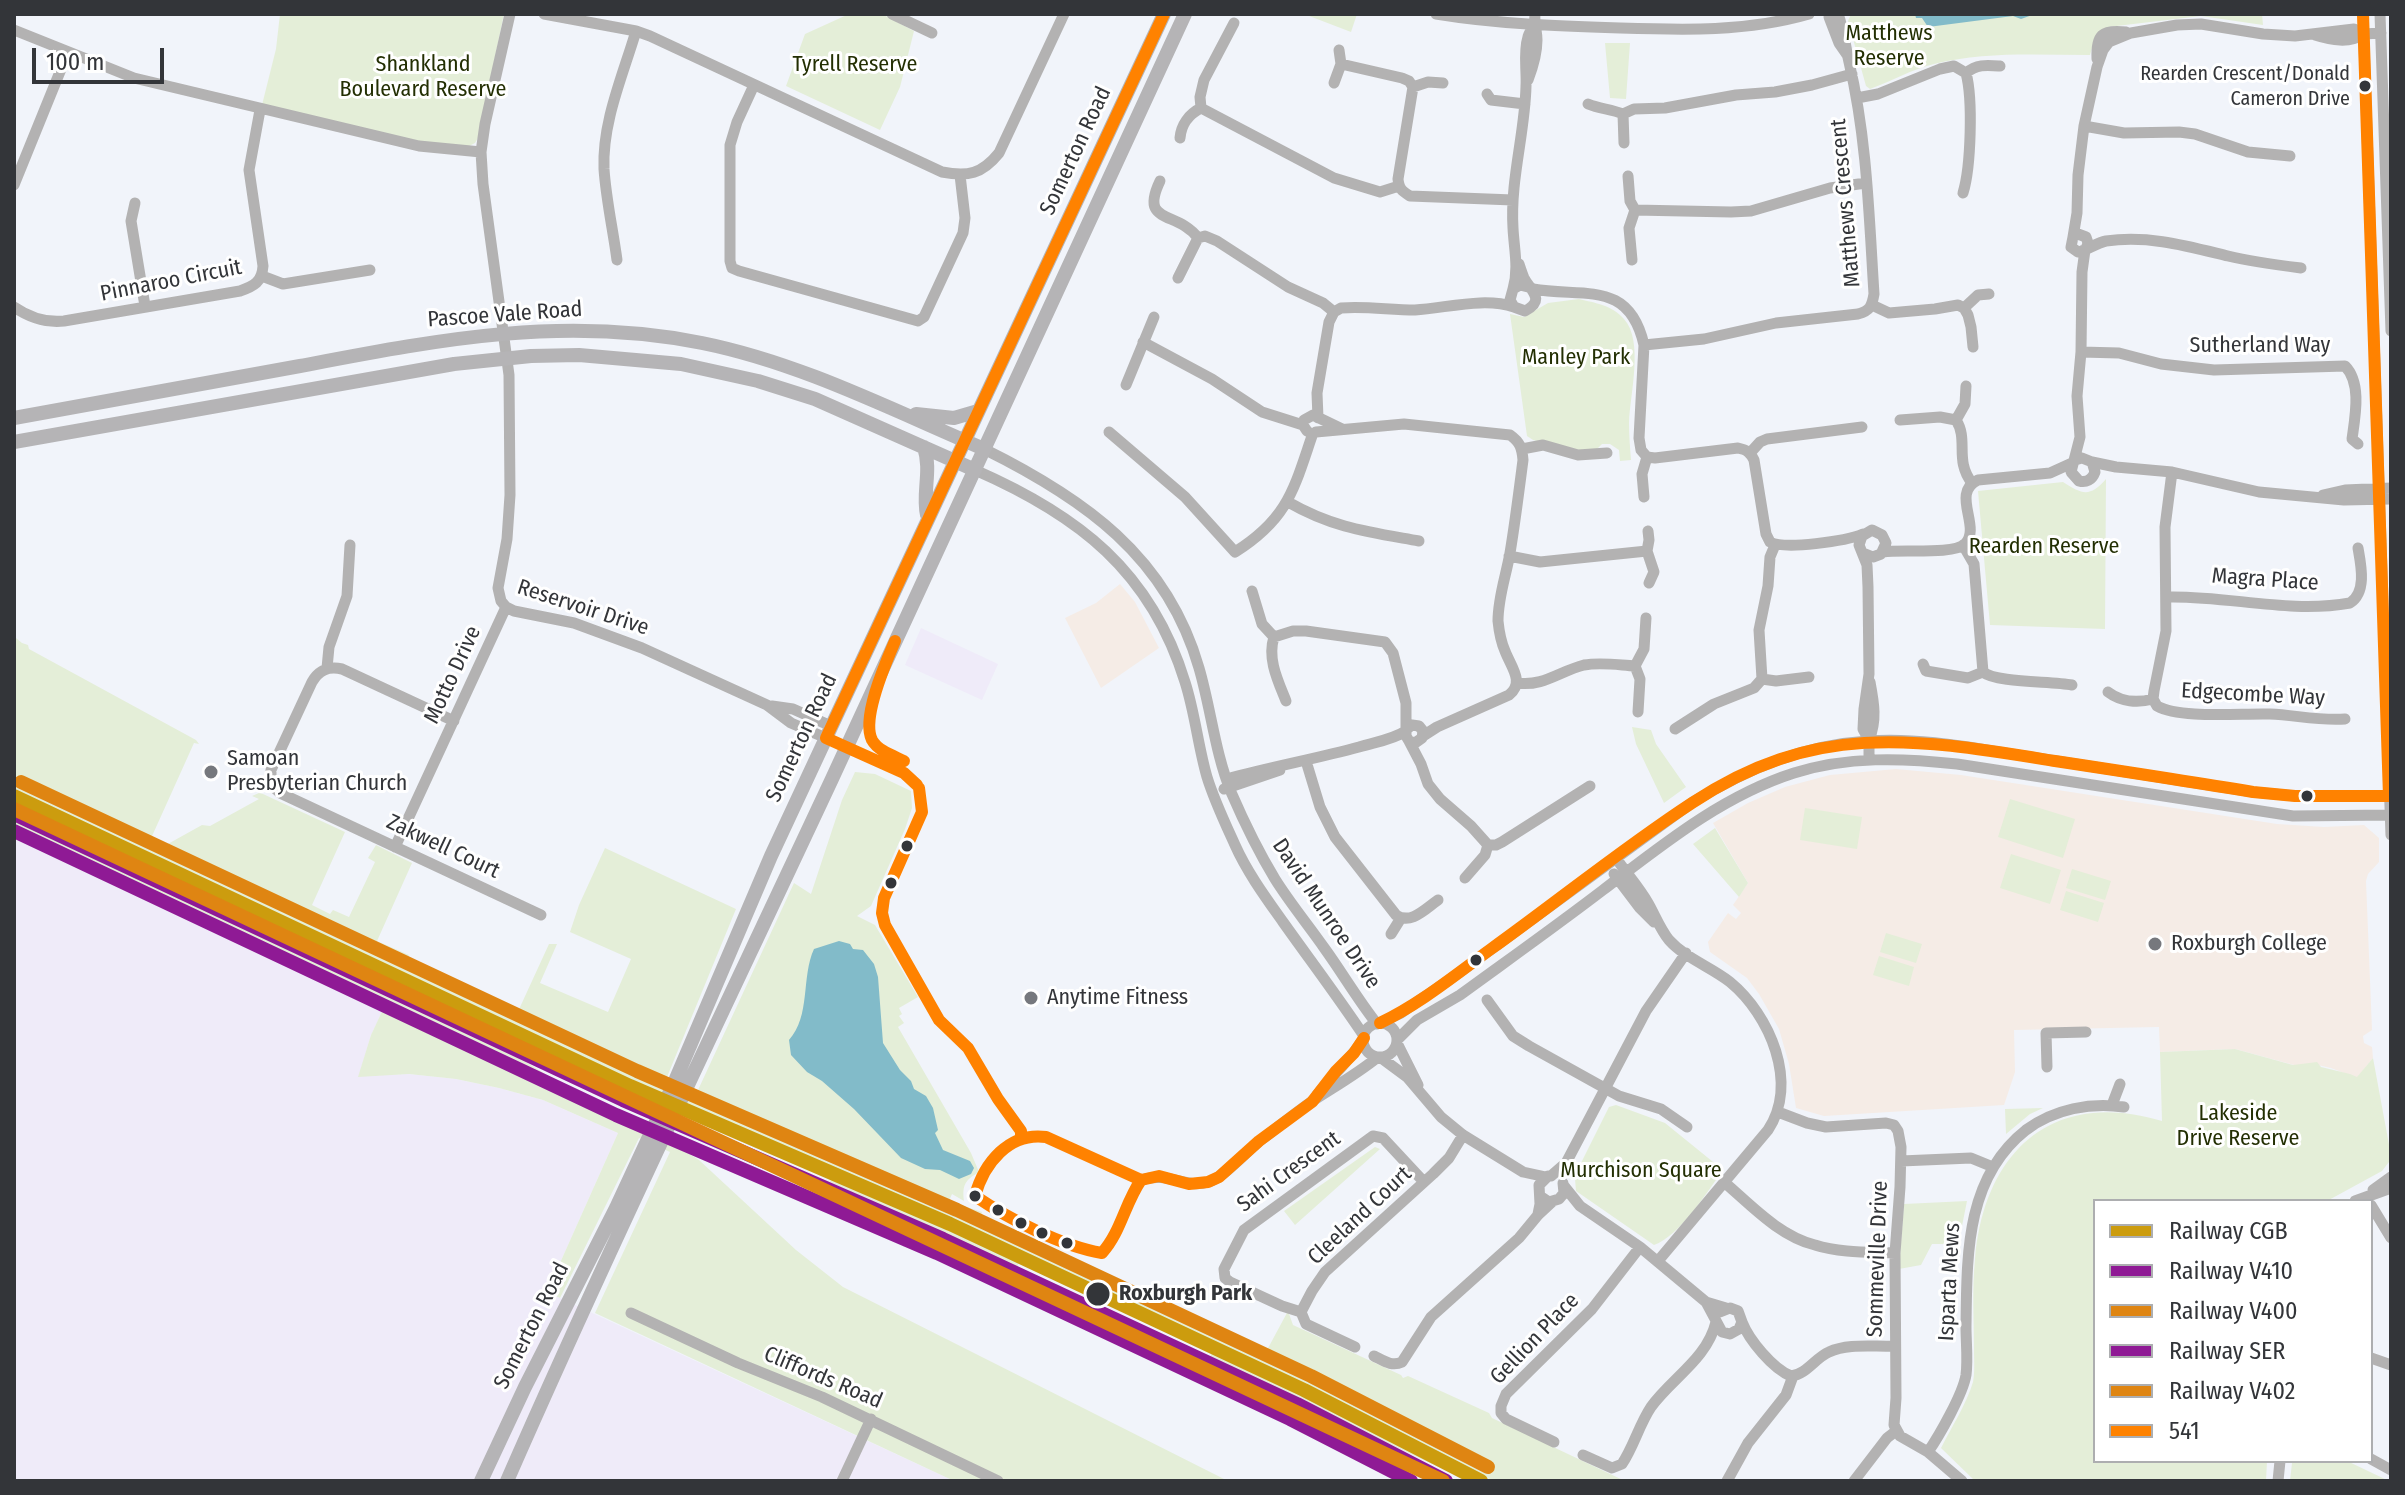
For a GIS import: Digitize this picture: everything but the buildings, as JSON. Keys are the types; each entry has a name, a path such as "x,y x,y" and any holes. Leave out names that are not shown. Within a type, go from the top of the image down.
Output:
{"main road":[{"name":"Somerton Road","path":"682,1084 771,856 1164,14"},
{"name":"Somerton Road","path":"507,1481 654,1144 848,741 1185,14"},
{"name":"Pascoe Vale Road","path":"14,418 422,343 504,333 565,330 639,334 703,343 749,355 836,384 984,449"},
{"name":"Pascoe Vale Road","path":"14,442 416,370 507,358 579,355 681,364 758,381 815,399 975,470"},
{"path":"749,355 758,369 758,381"},
{"path":"896,411 954,418 978,411"},
{"path":"924,447 928,467 925,507 928,519"},
{"path":"828,732 848,741"},
{"name":"Somerton Road","path":"481,1481 525,1387 654,1144"}],"street":[{"name":"Reservoir Drive","path":"510,14 481,152 507,358 511,483 507,539 498,588 501,601 506,607 599,631 767,705 791,723 828,732"},
{"path":"544,14 636,31 942,172 960,175 987,167 999,153 1064,14"},
{"path":"892,14 932,33"},
{"path":"1436,14 1534,28 1734,29 1809,14"},
{"path":"2363,14 2371,262 2385,494 2391,835"},
{"path":"2380,14 2391,331"},
{"name":"Matthews Crescent","path":"1644,345 1704,339 1776,323 1858,314 1866,312 1872,305 1874,294 1862,123 1847,39 1833,15"},
{"path":"1201,108 1204,80 1234,23"},
{"path":"2075,479 2071,472 2080,437 2077,396 2082,272 2077,213 2078,175 2101,35 2108,31 2131,33 2201,24 2263,34 2311,35 2354,29 2364,34 2381,33"},
{"path":"1533,306 1536,296 1523,277 1517,256 1513,200 1525,104 1525,61 1534,28"},
{"path":"14,30 134,78 419,146 481,152"},
{"path":"617,260 604,169 605,144 609,119 636,31"},
{"path":"1334,83 1341,64 1339,50"},
{"path":"14,185 68,52"},
{"path":"1341,64 1402,78 1413,87 1399,186"},
{"path":"1966,73 1982,65 2000,66"},
{"path":"1857,98 1878,94 1940,69 1954,66 1966,73 1970,134 1967,181 1963,193"},
{"path":"1588,104 1623,114 1634,109 1665,108 1736,95 1775,92 1852,74"},
{"path":"1413,87 1428,82 1443,83"},
{"path":"754,85 730,145 732,268 918,321 924,317 963,233 965,218 960,175"},
{"path":"1487,94 1491,100 1525,104"},
{"path":"1180,138 1187,119 1201,108"},
{"path":"1201,108 1334,178 1380,192 1399,186"},
{"name":"Pinnaroo Circuit","path":"14,307 29,316 52,322 240,291 258,283 263,266 249,170 260,110"},
{"path":"1623,114 1624,143"},
{"path":"2084,126 2124,133 2195,134 2248,152 2290,156"},
{"path":"1628,176 1630,201 1635,210 1629,228 1632,260"},
{"path":"1160,181 1152,202 1154,208 1184,225 1198,238"},
{"path":"1635,210 1751,211 1830,188 1866,183"},
{"path":"1399,186 1410,196 1513,200"},
{"path":"136,202 131,221 145,306"},
{"path":"1178,278 1198,238 1205,236 1334,312"},
{"path":"2081,243 2148,239 2267,264 2301,268"},
{"path":"1514,307 1510,300 1516,279 1517,256"},
{"path":"2371,262 2390,261"},
{"path":"262,276 283,284 372,270"},
{"path":"1481,303 1504,296 1520,285 1607,296 1633,316 1641,331 1644,345 1639,438 1641,450 1647,457 1738,448 1750,453 1754,460 1766,534 1775,545 1838,541 1872,530 1907,549"},
{"path":"1109,432 1185,497 1235,552 1270,525 1288,502 1299,479 1329,322 1334,312 1349,307 1413,310 1481,303 1506,304 1525,311 1544,298 1563,292"},
{"path":"1964,308 1978,295 1989,294"},
{"path":"1872,305 1889,313 1950,305 1964,308"},
{"path":"1964,308 1971,327 1973,347"},
{"path":"1126,385 1154,317"},
{"path":"1143,342 1212,379 1262,412 1342,429 1404,424 1500,433 1517,440 1522,449 1509,556 1498,603 1504,650 1517,676 1515,690 1437,727 1264,769 1212,790"},
{"name":"Sutherland Way","path":"2081,352 2119,353 2161,364 2214,370 2345,366 2353,379 2355,415 2352,439 2358,444"},
{"path":"1956,420 1965,404 1966,386"},
{"path":"1900,420 1940,417 1956,420"},
{"path":"1956,420 1962,432 1962,466 1972,483"},
{"path":"1750,453 1767,439 1862,427"},
{"path":"2080,437 2095,472 2091,478"},
{"path":"1522,449 1543,445 1578,455 1607,453"},
{"name":"David Munroe Drive","path":"984,449 1069,496 1106,524 1157,581 1182,623 1199,666 1228,784 1253,840 1276,881 1365,1009 1379,1024"},
{"path":"1644,497 1642,474 1647,457"},
{"path":"2050,473 2082,458 2116,467 2172,472 2259,492 2297,497 2345,490 2385,494"},
{"path":"1838,541 1873,557 1907,549 1939,550 1963,545 1970,532 1966,497 1972,483 2050,473 2083,482 2116,467"},
{"name":"David Munroe Drive","path":"975,470 1045,504 1076,524 1120,564 1145,596 1168,638 1185,683 1212,790 1236,849 1260,890 1364,1037"},
{"name":"Edgecombe Way","path":"2172,472 2165,527 2166,631 2153,699 2157,706 2173,711 2270,714 2326,721 2345,719"},
{"path":"1288,502 1332,524 1419,541"},
{"path":"1648,531 1647,551 1654,572 1649,583"},
{"path":"1863,534 1860,540 1867,565 1869,674 1874,709 1869,733 1869,759"},
{"path":"1868,587 1886,543 1882,535"},
{"path":"350,545 347,596 329,647 327,668 342,669 454,721"},
{"path":"1675,729 1714,704 1754,688 1762,679 1759,630 1770,557 1775,545"},
{"path":"1963,545 1974,564 1983,672 1999,680 2050,681 2072,685"},
{"name":"Magra Place","path":"2166,597 2197,596 2283,606 2350,603 2357,598 2360,588 2362,570 2358,548"},
{"path":"1509,556 1540,562 1647,551"},
{"path":"1252,591 1262,624 1274,637"},
{"name":"Motto Drive","path":"395,847 506,607"},
{"path":"1638,712 1640,679 1635,666 1644,649 1646,618"},
{"path":"1274,637 1306,631 1385,642 1393,653 1428,784 1488,845 1502,842 1590,786"},
{"path":"1274,637 1271,655 1286,701"},
{"path":"1517,683 1538,684 1569,670 1599,663 1635,666"},
{"path":"1923,664 1926,671 1968,678 1983,672"},
{"name":"Zakwell Court","path":"327,668 315,675 271,770 271,785 280,793 541,915"},
{"path":"1762,679 1776,681 1809,677"},
{"path":"2108,692 2135,702 2153,699"},
{"path":"1869,733 1886,741 1970,747 2267,793 2390,796"},
{"path":"1312,1102 1354,1053 1371,1026 1401,1013 1449,980 1693,802 1732,778 1781,758 1854,742 1869,733"},
{"path":"1141,1180 1159,1176 1189,1184 1219,1177 1259,1141 1312,1102 1379,1057 1393,1052 1397,1041 1417,1020 1460,995 1703,817 1748,791 1795,773 1869,759 1911,759 2293,816 2390,815"},
{"path":"1306,761 1320,807 1335,837 1401,918"},
{"path":"1465,878 1485,855 1488,845"},
{"path":"1612,861 1647,901 1660,928 1671,942 1745,996 1771,1039 1781,1088 1778,1112 1768,1130 1658,1261"},
{"path":"1401,918 1414,917 1438,900"},
{"path":"1391,934 1401,918"},
{"path":"1374,1356 1390,1364 1402,1362 1431,1317 1564,1193 1566,1163 1646,1011 1686,953"},
{"path":"1487,1000 1513,1036 1605,1089 1661,1109 1687,1127"},
{"path":"1379,1024 1394,1030 1422,1095"},
{"path":"2047,1067 2046,1033 2086,1032"},
{"path":"1364,1037 1366,1049 1407,1077 1441,1117 1463,1135 1523,1172 1558,1178 1580,1206 1640,1247 1706,1302 1719,1329 1753,1342"},
{"name":"Isparta Mews","path":"1928,1452 1965,1380 1970,1237 1980,1195 1993,1167 2019,1136 2045,1119 2076,1108 2118,1106 2120,1084"},
{"name":"Sommeville Drive","path":"1778,1112 1826,1127 1890,1124 1898,1131 1901,1161 1895,1253 1896,1431"},
{"name":"Cleeland Court","path":"1301,1312 1325,1272 1449,1158 1463,1135"},
{"name":"Sahi Crescent","path":"1301,1312 1225,1278 1224,1269 1240,1233 1373,1136 1383,1138 1424,1182"},
{"path":"1901,1161 1971,1158 1993,1167"},
{"path":"1538,1215 1541,1181 1566,1163"},
{"path":"1523,1172 1545,1201 1580,1206"},
{"path":"2367,1199 2391,1177"},
{"path":"1724,1182 1791,1236 1812,1245 1834,1250 1895,1253"},
{"path":"2369,1199 2391,1188"},
{"path":"2373,1212 2391,1238"},
{"name":"Gellion Place","path":"1554,1442 1506,1419 1501,1413 1503,1400 1514,1385 1592,1309 1640,1247"},
{"path":"1706,1302 1738,1311 1753,1342 1780,1370 1793,1376 1834,1350 1895,1346"},
{"path":"1706,1347 1720,1312 1726,1308"},
{"path":"1301,1312 1306,1324 1355,1347"},
{"name":"Cliffords Road","path":"631,1313 738,1363 871,1419 998,1481"},
{"path":"1583,1455 1612,1468 1622,1464 1651,1407 1706,1347 1720,1336 1739,1329 1742,1322"},
{"path":"1727,1481 1748,1443 1786,1395 1793,1376"},
{"path":"842,1481 871,1419"},
{"path":"1854,1481 1896,1431 1928,1452 1962,1481"}],"shaded area":[{"path":"1120,584 1135,602 1159,648 1101,688 1065,618 1096,603"},
{"path":"921,628 998,664 982,700 905,665"},
{"name":"Roxburgh College","path":"1896,769 1961,775 2277,824 2324,827 2364,825 2379,838 2379,862 2366,881 2372,1030 2363,1036 2364,1043 2372,1047 2373,1058 2357,1078 2331,1068 2294,1065 2235,1049 2160,1052 2159,1027 2014,1030 2015,1072 2004,1105 1824,1116 1796,1108 1789,1064 1779,1029 1747,978 1710,952 1708,942 1728,913 1736,919 1741,913 1733,905 1748,883 1713,823 1785,787 1830,775"},
{"path":"14,826 386,1004 371,1035 359,1076 409,1074 499,1088 543,1100 618,1133 547,1292 954,1481 14,1481"}],"green space":[{"name":"Shankland Boulevard Reserve","path":"280,14 504,14 475,143 469,146 419,142 262,105 276,49"},
{"name":"Tyrell Reserve","path":"849,14 882,14 914,31 900,87 880,130 786,86 805,34"},
{"path":"1304,14 1357,14 1351,32"},
{"name":"Matthews Reserve","path":"1851,14 2262,14 2263,25 2201,16 2108,27 2095,38 2090,55 2012,55 1953,60 1918,69 1870,89 1866,86 1848,21"},
{"path":"1605,43 1630,43 1626,99 1610,98"},
{"name":"Manley Park","path":"1579,299 1614,311 1630,329 1635,354 1629,423 1631,460 1620,461 1619,450 1610,444 1602,444 1595,451 1577,451 1527,436 1510,314 1524,317 1548,303"},
{"name":"Rearden Reserve","path":"2106,479 2105,629 1990,625 1978,491 2063,482 2086,492"},
{"path":"16,638 28,645 29,649 199,744 194,743 148,845 157,850 202,825 210,826 259,799 252,796 263,794 345,832 312,905 330,914 333,910 349,917 375,862 368,858 376,845 412,863 377,941 409,955 406,965 515,1018 549,944 557,944 540,983 608,1012 631,959 570,932 605,848 736,909 667,1077 698,1090 794,883 811,894 842,800 855,772 875,774 911,791 912,808 905,829 871,906 857,916 875,925 918,997 899,1008 902,1014 899,1016 904,1023 898,1027 979,1172 966,1184 964,1201 952,1194 949,1201 982,1212 981,1216 999,1224 1015,1238 1113,1283 1115,1279 1267,1350 1288,1311 1293,1325 1403,1378 1408,1376 1489,1413 1492,1418 1625,1481 1493,1481 1340,1401 906,1199 588,1063 14,792"},
{"path":"1632,727 1651,730 1656,744 1686,787 1664,803 1636,744"},
{"path":"2010,799 2075,819 2063,858 1998,837"},
{"path":"1805,808 1862,817 1857,849 1800,840"},
{"path":"14,813 488,1039 557,1081 625,1114 699,1160 796,1250 843,1287 1228,1481 954,1481 595,1313 670,1152 639,1138 560,1298 547,1292 618,1133 543,1100 499,1088 409,1074 358,1077 371,1035 386,1003 69,854 14,825"},
{"path":"1715,828 1748,883 1739,897 1693,844"},
{"path":"2011,854 2061,870 2050,904 2000,888"},
{"path":"2072,869 2111,881 2105,900 2066,888"},
{"path":"2066,891 2104,903 2098,922 2060,910"},
{"path":"1886,933 1922,944 1916,963 1880,952"},
{"path":"1879,956 1914,967 1909,986 1873,975"},
{"name":"Lakeside Drive Reserve","path":"2235,1049 2293,1065 2317,1062 2321,1067 2357,1077 2373,1058 2390,1150 2389,1162 2382,1171 2331,1199 2093,1199 2093,1463 2267,1463 2266,1481 1975,1481 1941,1448 1973,1382 1975,1259 1981,1221 1993,1187 2009,1159 2031,1137 2057,1122 2088,1113 2123,1113 2162,1121 2160,1052"},
{"name":"Murchison Square","path":"1616,1105 1665,1123 1723,1170 1674,1233 1654,1245 1576,1191 1577,1171 1609,1107"},
{"path":"2043,1108 2030,1114 2006,1134 2005,1109"},
{"path":"1375,1147 1380,1149 1295,1225 1284,1211"},
{"path":"832,1177 1020,1261 1016,1269 830,1182"},
{"path":"1967,1201 1960,1236 1951,1236 1951,1244 1932,1244 1921,1265 1899,1269 1904,1204"},
{"path":"1213,1351 1434,1460 1432,1464 1209,1359"},
{"path":"2292,1463 2351,1463 2389,1481 2290,1481"}],"water":[{"path":"1915,14 2035,14 2021,19 2013,16 1928,27"},
{"path":"839,941 850,944 853,949 863,950 874,964 878,977 883,1043 914,1089 926,1096 933,1108 938,1130 935,1133 943,1150 970,1161 974,1168 971,1174 959,1179 901,1158 854,1109 807,1072 791,1055 789,1040 800,1020 814,949"}],"rail line":[{"name":"V400","path":"21,782 637,1071 957,1210 1311,1376 1488,1467"},
{"name":"CGB","path":"14,796 630,1086 950,1224 1304,1390 1481,1481"},
{"name":"V402","path":"14,809 1443,1481"},
{"name":"V410","path":"14,814 623,1100 943,1239 1297,1404 1446,1481"},
{"name":"SER","path":"14,831 616,1115 937,1253 1290,1419 1411,1481"}],"transit line":[{"name":"541","path":"917,785 904,773 826,738 1164,14"},
{"name":"541","path":"1380,1023 1437,989 1692,803 1738,776 1782,758 1826,747 1913,743 2005,753 2253,792 2295,796 2389,796 2363,14"},
{"name":"541","path":"895,641 876,690 869,730 878,747 904,761"},
{"name":"541","path":"919,788 922,812 884,898 882,913 885,925 939,1020 968,1048 1021,1131 1021,1138"},
{"name":"541","path":"975,1196 1036,1230 1102,1253 1114,1236 1141,1180 1159,1176 1189,1184 1219,1177 1259,1141 1312,1102 1364,1038"},
{"name":"541","path":"975,1196 985,1172 1000,1152 1021,1139 1033,1137 1046,1137 1141,1180"}],"place":[{"name":"Rearden Crescent/Donald Cameron Drive","path":"2365,86"},
{"name":"Samoan Presbyterian Church","path":"211,772"},
{"name":"Roxburgh College","path":"2155,944"},
{"name":"Anytime Fitness","path":"1031,998"},
{"name":"Roxburgh Park","path":"1098,1294"}]}
